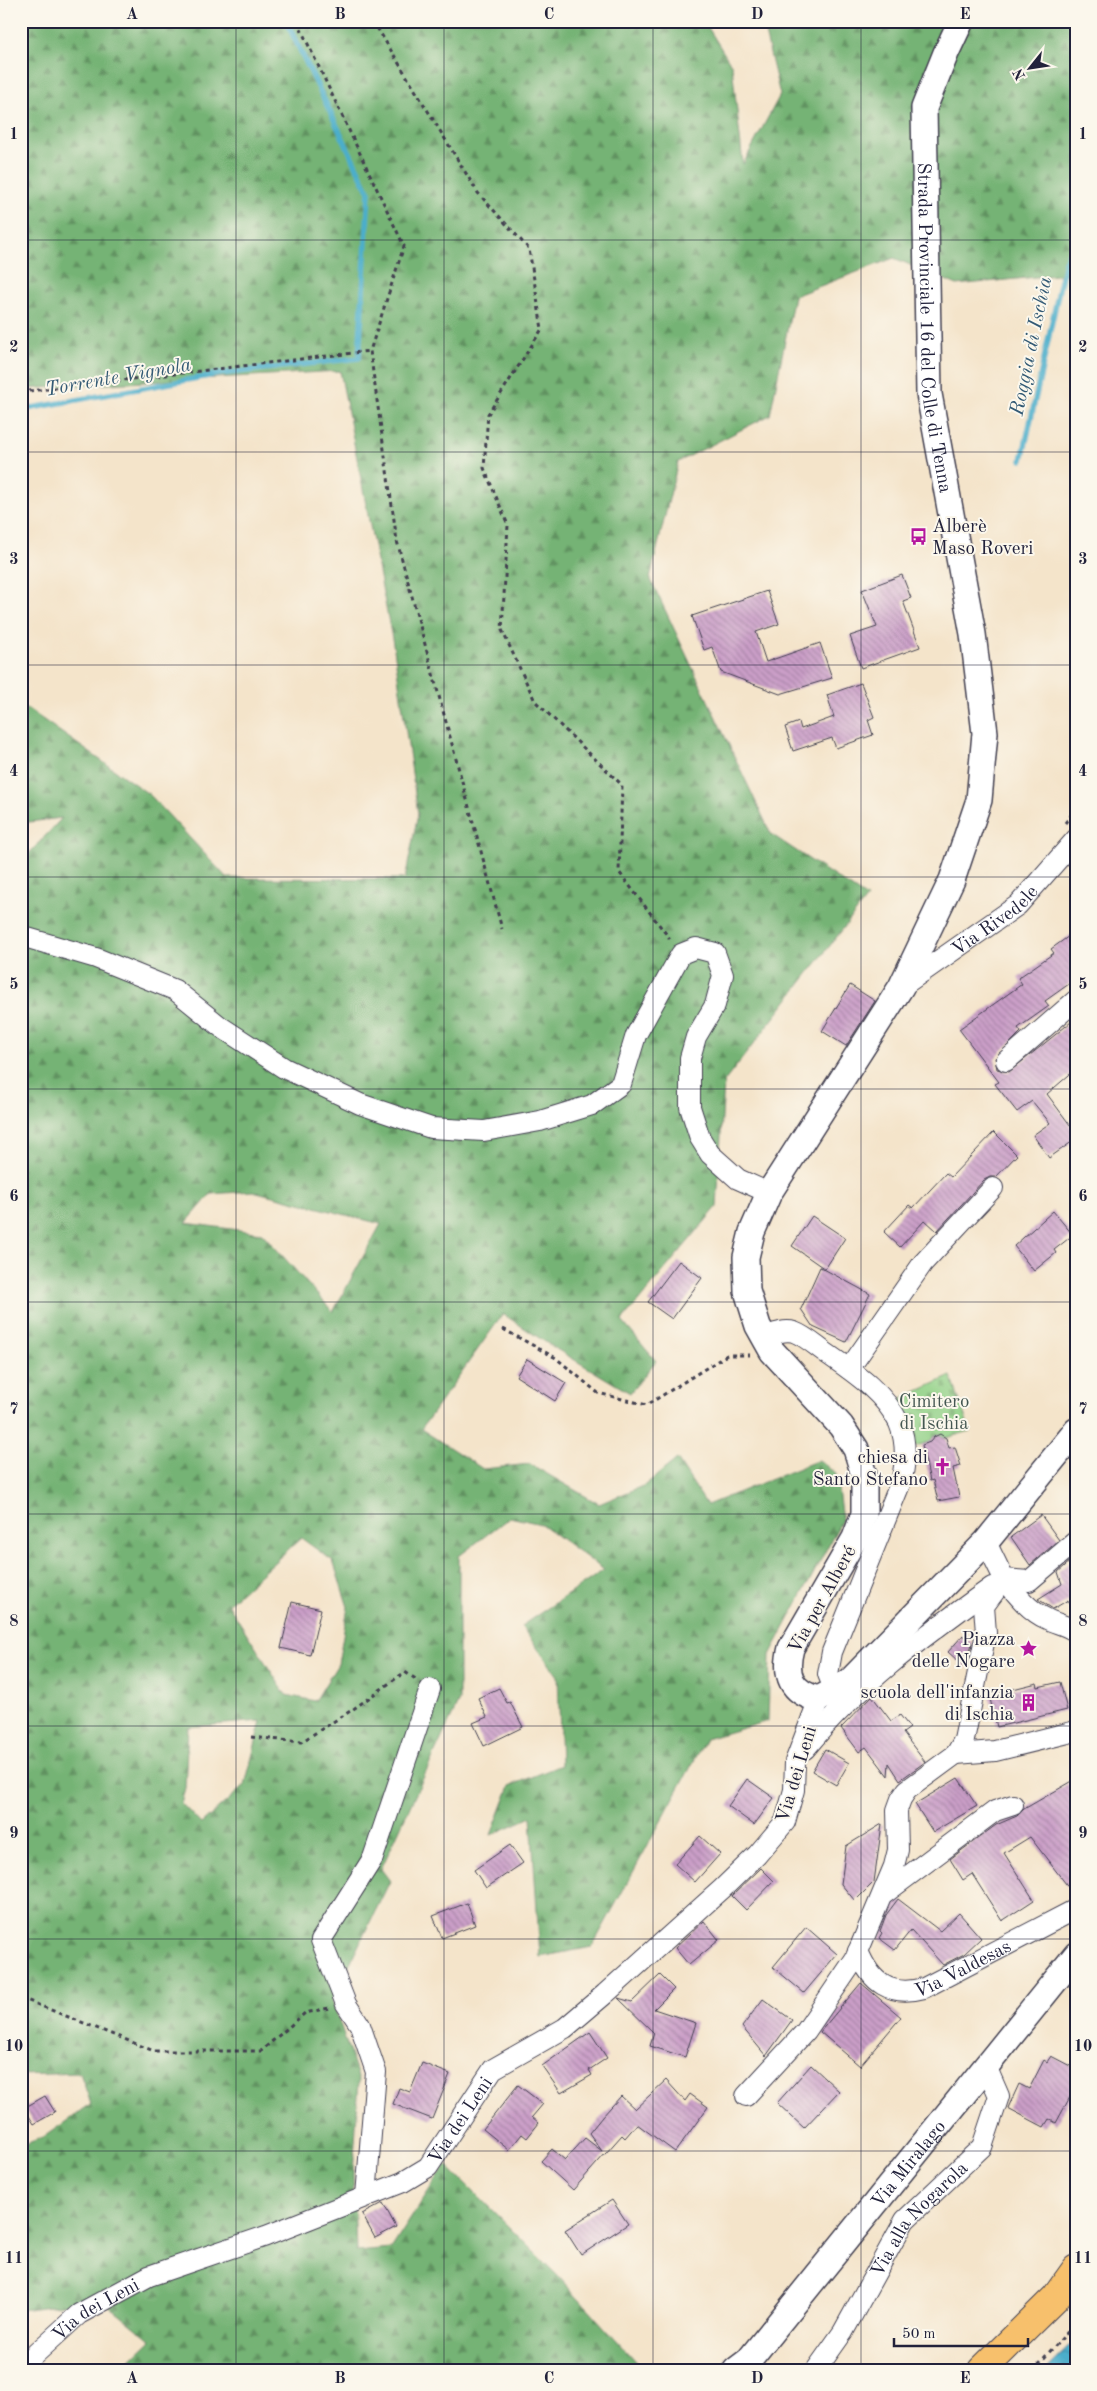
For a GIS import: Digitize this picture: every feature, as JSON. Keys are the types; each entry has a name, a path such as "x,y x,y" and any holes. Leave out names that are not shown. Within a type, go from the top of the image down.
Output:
{"main road":[{"path":"982,2370 1056,2297 1076,2269"}],"street":[{"name":"Strada Provinciale 16 del Colle di Tenna","path":"765,1202 901,987 952,880 979,800 985,733 973,634 929,394 924,108 961,21"},
{"name":"Via Rivedele","path":"901,987 1018,905 1070,832"},
{"path":"21,936 96,958 175,990 221,1028 284,1068 360,1104 431,1128 484,1131 540,1121 592,1104 621,1084 636,1035 681,954 696,948 715,953 723,975 715,1005 696,1037 690,1058 690,1107 700,1138 710,1154 765,1202"},
{"path":"1006,1061 1076,1000"},
{"path":"849,1369 923,1263 992,1188"},
{"name":"Via per Alberé","path":"765,1202 746,1257 746,1275 751,1307 768,1344 841,1426 856,1449 864,1475 864,1514 855,1538 790,1648 787,1664 789,1676 796,1688 808,1696 827,1696"},
{"path":"768,1344 779,1332 793,1332 849,1369 889,1406 899,1424 904,1441 906,1460 902,1479 832,1652 827,1696"},
{"path":"827,1696 849,1682 986,1542 1076,1431"},
{"path":"795,1762 821,1730 882,1670 924,1636 1004,1579 1029,1581 1076,1541"},
{"path":"986,1542 1004,1579 1033,1611 1076,1632"},
{"path":"1050,1565 1076,1562"},
{"path":"746,2096 806,2031 858,1951 882,1896 898,1850 897,1810 907,1790 956,1754 964,1740 986,1633 984,1606 1004,1579"},
{"path":"366,2196 376,2072 360,2025 346,2004 321,1940 373,1858 430,1689"},
{"name":"Via dei Leni","path":"21,2367 80,2314 149,2276 266,2236 403,2182 428,2167 493,2070 566,2028 700,1909 757,1855 785,1822 794,1790 795,1762 827,1696"},
{"path":"956,1754 995,1752 1076,1731"},
{"path":"882,1896 995,1811 1013,1805"},
{"name":"Via Valdesas","path":"858,1951 864,1967 877,1981 890,1990 909,1992 924,1988 1076,1910"},
{"name":"Via Miralago","path":"736,2370 748,2360 1076,1955"},
{"name":"Via alla Nogarola","path":"816,2370 843,2332 905,2220 982,2147 999,2096 986,2066"}],"path":[{"path":"297,21 404,246 370,351 397,541 502,929"},
{"path":"373,21 478,193 529,250 542,329 488,414 484,468 508,525 502,630 536,701 622,784 619,872 681,954"},
{"path":"21,392 370,351"},
{"path":"1070,832 1076,809"},
{"path":"503,1329 556,1358 598,1393 647,1405 727,1356 756,1355 768,1344"},
{"path":"252,1737 302,1742 352,1710 405,1672 430,1689"},
{"path":"21,1998 154,2051 261,2051 306,2013 346,2004"},
{"path":"1032,2370 1076,2323"}],"green space":[{"path":"21,21 704,21 732,66 743,164 780,95 765,33 786,21 1076,21 1076,273 957,285 894,258 794,296 770,415 678,462 650,578 771,834 867,898 724,1082 717,1207 622,1321 656,1361 630,1393 553,1347 503,1314 421,1429 483,1469 530,1464 599,1504 645,1485 677,1459 707,1505 819,1460 836,1474 842,1520 770,1655 768,1721 706,1739 592,1947 540,1957 531,1817 491,1835 510,1786 561,1765 558,1676 521,1626 604,1570 541,1524 510,1517 459,1556 459,1701 381,1869 390,1881 332,2000 359,2080 353,2174 356,2252 391,2249 446,2164 557,2275 643,2370 120,2370 151,2340 100,2299 21,2310 21,2146 45,2136 91,2104 80,2073 21,2075 21,862 62,818 21,823 21,709 28,709 150,795 227,878 405,879 418,814 394,649 340,371 21,389","holes":["253,1191 381,1224 333,1312 262,1233 186,1223 211,1194","301,1538 333,1561 348,1607 338,1664 315,1701 286,1695 228,1604","261,1721 245,1785 201,1824 181,1803 185,1789 188,1727"]},
{"name":"Cimitero di Ischia","path":"951,1376 970,1431 946,1438 939,1434 930,1442 912,1447 896,1401"}],"water":[{"path":"1076,2340 1076,2370 1045,2370"}],"building":[{"path":"902,575 911,598 903,601 920,647 861,668 850,636 877,627 862,590"},
{"path":"767,591 779,624 756,632 766,662 820,643 832,678 780,694 721,672 712,647 704,650 692,616"},
{"path":"861,683 874,717 868,720 873,735 836,748 832,738 793,751 785,727 799,722 801,729 834,717 827,695"},
{"path":"1076,931 1076,979 1045,1001 1049,1006 1018,1028 1021,1032 995,1058 997,1069 1009,1072 1076,1018 1076,1069 1047,1094 1076,1133 1076,1139 1049,1158 1033,1135 1050,1123 1032,1101 1017,1112 995,1084 999,1082 959,1029 1022,984 1018,978 1054,953 1051,949"},
{"path":"850,985 875,1001 846,1046 822,1031"},
{"path":"994,1132 1017,1155 996,1177 984,1180 937,1231 925,1220 900,1247 884,1232 909,1205 913,1208 946,1173 951,1177"},
{"path":"1053,1211 1073,1235 1054,1250 1056,1253 1034,1271 1014,1246"},
{"path":"812,1216 845,1238 825,1269 792,1246"},
{"path":"679,1261 702,1278 672,1319 648,1302"},
{"path":"820,1267 870,1294 846,1342 813,1327 801,1309"},
{"path":"527,1359 566,1383 555,1401 516,1376"},
{"name":"chiesa di Santo Stefano","path":"940,1434 946,1438 949,1448 955,1447 961,1466 953,1468 959,1497 938,1501 933,1480 930,1481 922,1445 930,1442"},
{"path":"1041,1515 1059,1540 1030,1565 1011,1537"},
{"path":"1072,1560 1076,1564 1076,1617 1074,1617 1068,1600 1053,1609 1038,1599 1062,1584 1058,1572"},
{"path":"292,1602 321,1609 310,1655 281,1648"},
{"path":"963,1635 972,1643 966,1668 948,1652"},
{"name":"scuola dell'infanzia di Ischia","path":"1060,1682 1067,1710 997,1727 989,1695 1037,1683 1038,1687"},
{"path":"499,1688 507,1703 510,1702 523,1727 484,1746 473,1723 487,1717 478,1698"},
{"path":"872,1696 891,1721 900,1715 910,1728 903,1733 925,1762 900,1780 889,1763 888,1776 866,1747 859,1752 841,1728"},
{"path":"825,1749 849,1763 836,1785 812,1771"},
{"path":"958,1778 977,1806 933,1832 915,1804"},
{"path":"747,1779 774,1798 754,1825 728,1806"},
{"path":"1076,1779 1076,1897 1030,1837 1004,1853 1034,1900 1002,1921 972,1874 963,1880 950,1859 996,1825 1017,1816 1024,1809"},
{"path":"882,1824 874,1882 855,1901 841,1884 846,1846"},
{"path":"700,1836 720,1854 695,1882 675,1864"},
{"path":"510,1845 523,1863 486,1888 474,1870"},
{"path":"761,1868 774,1881 746,1910 732,1896"},
{"path":"898,1899 940,1931 959,1913 981,1938 964,1954 943,1965 911,1930 895,1950 879,1938 886,1915"},
{"path":"467,1903 475,1925 442,1938 433,1916"},
{"path":"704,1921 719,1940 689,1965 675,1948"},
{"path":"806,1927 837,1954 804,1993 773,1967"},
{"path":"660,1975 674,1989 654,2009 696,2023 685,2057 650,2046 654,2033 618,1998 632,2002"},
{"path":"861,1983 901,2017 860,2066 820,2032"},
{"path":"763,1999 792,2020 766,2056 742,2027"},
{"path":"590,2032 607,2058 589,2070 592,2075 561,2093 542,2066"},
{"path":"1051,2056 1076,2069 1076,2086 1056,2123 1049,2119 1044,2127 1008,2108 1019,2084 1029,2089 1044,2060 1047,2062"},
{"path":"422,2063 450,2074 432,2119 393,2104 399,2088 410,2092"},
{"path":"811,2065 839,2091 804,2128 777,2103"},
{"path":"666,2080 685,2101 690,2094 708,2107 675,2152 637,2124 625,2138 622,2135 573,2190 541,2161 552,2149 565,2160 585,2138 602,2151 589,2133 602,2117 621,2096 635,2109"},
{"path":"518,2085 543,2104 532,2117 539,2123 527,2138 522,2134 509,2150 483,2129"},
{"path":"45,2096 55,2112 34,2124 24,2108"},
{"path":"612,2200 628,2224 581,2255 565,2230"},
{"path":"383,2203 396,2227 375,2238 362,2214"}],"waterway":[{"name":"Torrente Vignola","path":"21,410 220,374 359,358 369,192 286,21"},
{"name":"Roggia di Ischia","path":"1022,460 1065,262 1076,240"}],"place":[{"name":"Alberè Maso Roveri","path":"918,536"},
{"name":"chiesa di Santo Stefano","path":"942,1467"},
{"name":"Piazza delle Nogare","path":"1029,1649"},
{"name":"scuola dell'infanzia di Ischia","path":"1028,1702"}]}
